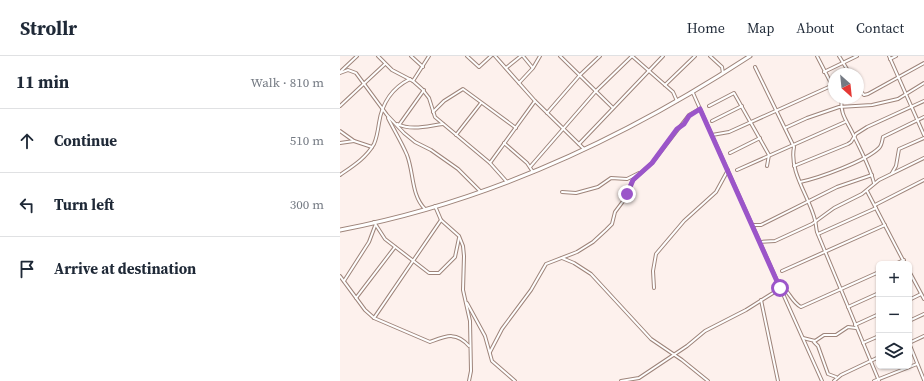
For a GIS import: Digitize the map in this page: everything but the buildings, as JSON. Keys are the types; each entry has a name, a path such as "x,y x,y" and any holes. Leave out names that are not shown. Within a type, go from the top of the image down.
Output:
{"street":[{"path":"340,73 357,56"},
{"path":"378,56 392,70 410,79 424,90 430,98 433,112 443,124 490,163 507,182"},
{"path":"411,56 422,66"},
{"path":"413,81 429,56"},
{"path":"467,56 479,67 491,56"},
{"path":"495,56 535,101 585,150"},
{"path":"506,68 522,56 533,68"},
{"path":"519,83 533,68 540,56"},
{"path":"547,113 580,75 600,56"},
{"path":"530,167 596,91 632,56 673,92 677,102"},
{"path":"579,144 612,107 663,56"},
{"path":"665,85 695,56"},
{"path":"710,56 722,66 723,74"},
{"path":"340,230 375,224 435,206 507,182 585,150 629,129 693,93 750,56"},
{"path":"817,56 828,80"},
{"path":"840,56 846,68"},
{"path":"824,72 857,56"},
{"path":"892,174 896,166 899,149 924,136 889,57 896,56"},
{"path":"562,57 612,107"},
{"path":"864,94 866,95 924,63"},
{"path":"340,106 385,64"},
{"path":"755,67 794,148 792,157 794,166 816,222 818,234 879,380"},
{"path":"340,73 352,70 364,83 382,109 395,124 415,142 431,150 458,169 480,191"},
{"path":"340,175 363,158 372,147 378,132 382,109 392,92 410,79"},
{"path":"785,128 807,118 841,106 882,104 906,94 924,83"},
{"path":"712,135 721,135 828,87"},
{"path":"433,112 444,101 461,89 464,89 516,128"},
{"path":"398,125 424,90"},
{"path":"693,93 822,381"},
{"path":"709,106 734,93 752,122 769,155 767,166"},
{"path":"490,163 535,101"},
{"path":"794,166 852,142 854,136 867,127 924,101"},
{"path":"456,135 482,103"},
{"path":"712,121 742,106"},
{"path":"841,106 845,122 854,136 872,175 874,184"},
{"path":"490,352 502,329 531,290 546,264 577,252 609,227 615,212 624,200 630,185 652,163 688,117 700,109"},
{"path":"387,115 406,152 416,194 419,203 425,209"},
{"path":"800,182 821,177 870,156 879,148 883,137 924,117"},
{"path":"737,170 845,122"},
{"path":"395,124 416,128 443,124"},
{"path":"340,131 354,141 372,147"},
{"path":"730,153 760,138"},
{"path":"340,143 354,141"},
{"path":"504,143 530,167 533,172"},
{"path":"760,242 775,241 816,222 834,208 867,190 874,184 924,158"},
{"path":"654,288 653,271 656,254 687,218 716,192 728,170"},
{"path":"562,192 576,193 598,186 611,178 627,179 642,172"},
{"path":"752,225 761,225 837,187 872,175"},
{"path":"818,234 876,206 924,180"},
{"path":"867,190 904,260"},
{"path":"435,206 441,220 459,236 464,256 462,280 470,321 471,371 469,381"},
{"path":"374,318 441,220"},
{"path":"375,224 382,236 429,273 438,273 455,257 459,236"},
{"path":"344,281 369,242 375,224"},
{"path":"782,271 885,225"},
{"path":"356,298 395,247"},
{"path":"561,258 574,263 595,277 648,336 708,381"},
{"path":"778,283 784,288 795,303 801,307 876,273"},
{"path":"340,276 356,298 374,318 430,342 452,335 458,336 470,347"},
{"path":"912,277 924,299"},
{"path":"621,381 639,378 690,344 705,331 746,310 780,288"},
{"path":"848,307 876,294"},
{"path":"912,298 921,294"},
{"path":"761,300 778,381"},
{"path":"466,302 485,336 494,363 515,381"},
{"path":"912,320 924,314"},
{"path":"855,325 876,315"},
{"path":"813,342 824,335 836,335 848,327 857,329"},
{"path":"912,342 924,336"},
{"path":"802,337 818,346 828,374 836,377"},
{"path":"863,343 876,337"},
{"path":"912,351 924,380"},
{"path":"834,381 836,377 876,358"},
{"path":"874,381 917,364"}],"route":[{"path":"627,194 633,180 652,163 677,129 684,124 688,117 700,109 780,288"}]}
